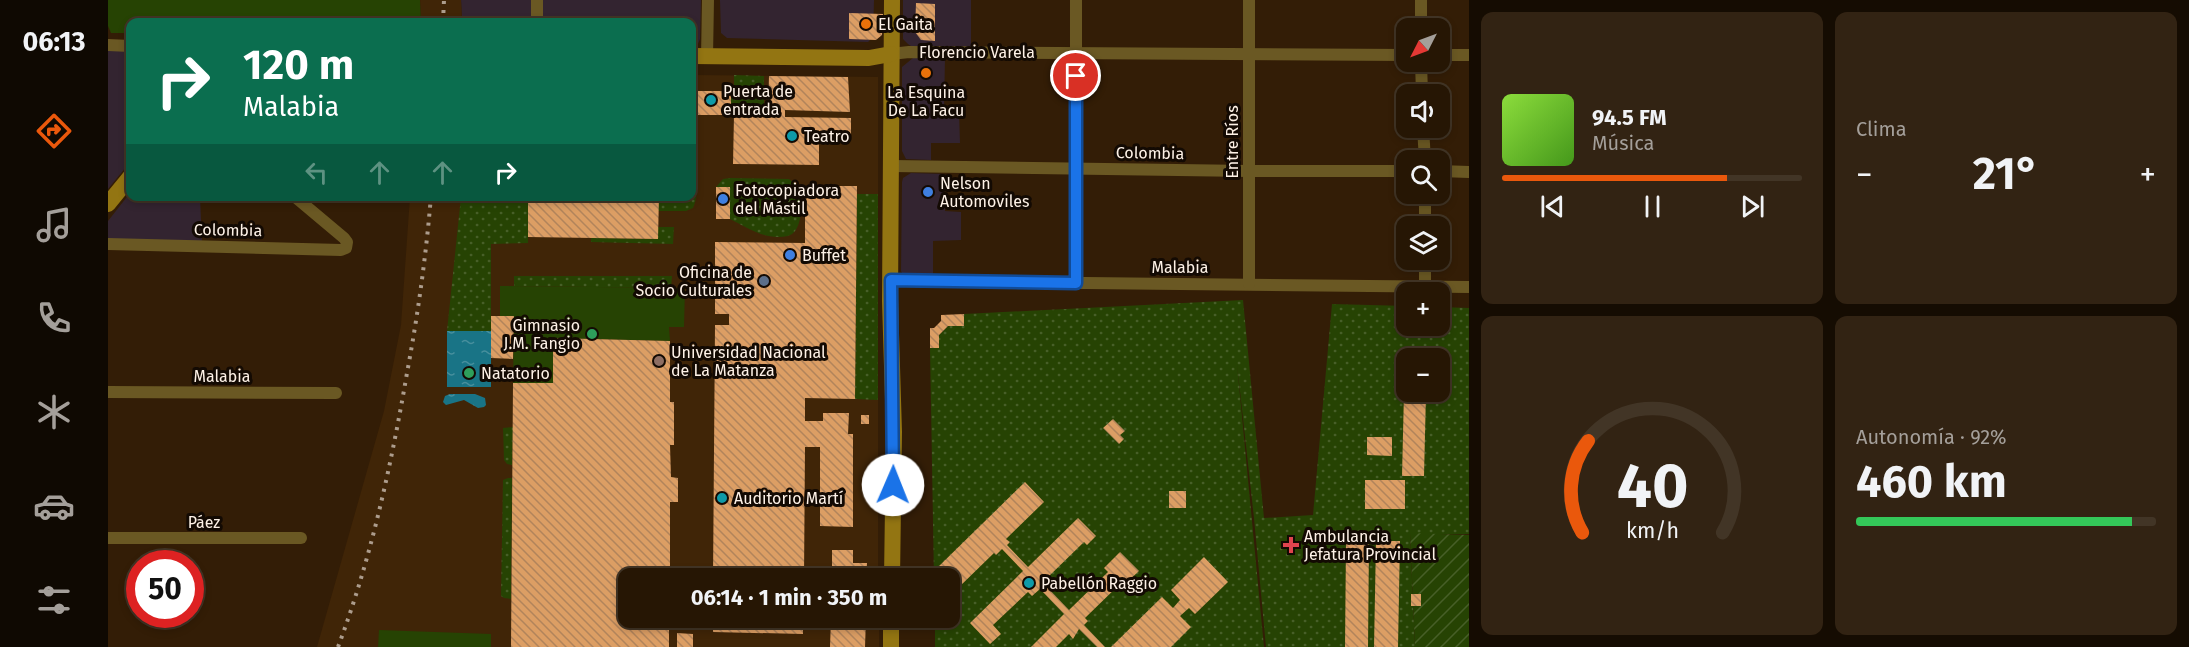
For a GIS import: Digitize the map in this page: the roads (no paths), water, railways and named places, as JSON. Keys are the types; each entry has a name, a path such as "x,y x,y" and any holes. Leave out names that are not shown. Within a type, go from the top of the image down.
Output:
{"main road":[{"path":"892,0 891,280 894,426 892,568"},
{"name":"Florencio Varela","path":"699,56 869,58 891,54"},
{"path":"108,204 126,182"},
{"path":"891,628 891,647"}],"street":[{"path":"537,0 537,18"},
{"path":"699,56 708,0"},
{"path":"1076,0 1076,283"},
{"name":"Entre Ríos","path":"1249,0 1249,284"},
{"path":"1421,0 1421,18"},
{"path":"108,45 126,46"},
{"name":"Florencio Varela","path":"891,54 909,52 1396,55"},
{"path":"1450,55 1469,55"},
{"name":"Colombia","path":"892,166 1396,171"},
{"path":"1450,171 1469,172"},
{"name":"Colombia","path":"108,244 341,250 346,248 344,238 300,201"},
{"name":"Malabia","path":"891,280 1396,286"},
{"name":"Malabia","path":"1450,287 1469,287"},
{"name":"Malabia","path":"108,392 336,393"},
{"name":"Páez","path":"108,538 301,538"}],"water":[{"name":"Natatorio","path":"447,331 491,331 491,387 447,387"},
{"path":"475,394 485,398 486,405 478,408 464,400 446,405 443,402 445,396"}],"railway":[{"path":"443,18 444,0"},
{"path":"338,647 370,546 394,443 418,307 431,201"}],"place":[{"name":"El Gaita","path":"866,24"},
{"name":"La Esquina De La Facu","path":"926,73"},
{"name":"Puerta de entrada","path":"711,100"},
{"name":"Teatro","path":"792,136"},
{"name":"Nelson Automoviles","path":"928,192"},
{"name":"Fotocopiadora del Mástil","path":"723,199"},
{"name":"Buffet","path":"790,255"},
{"name":"Oficina de Socio Culturales","path":"764,281"},
{"name":"Gimnasio J.M. Fangio","path":"592,334"},
{"name":"Universidad Nacional de La Matanza","path":"659,361"},
{"name":"Natatorio","path":"469,373"},
{"name":"Auditorio Martí","path":"722,498"},
{"name":"Ambulancia Jefatura Provincial","path":"1291,545"},
{"name":"Pabellón Raggio","path":"1029,583"}]}
